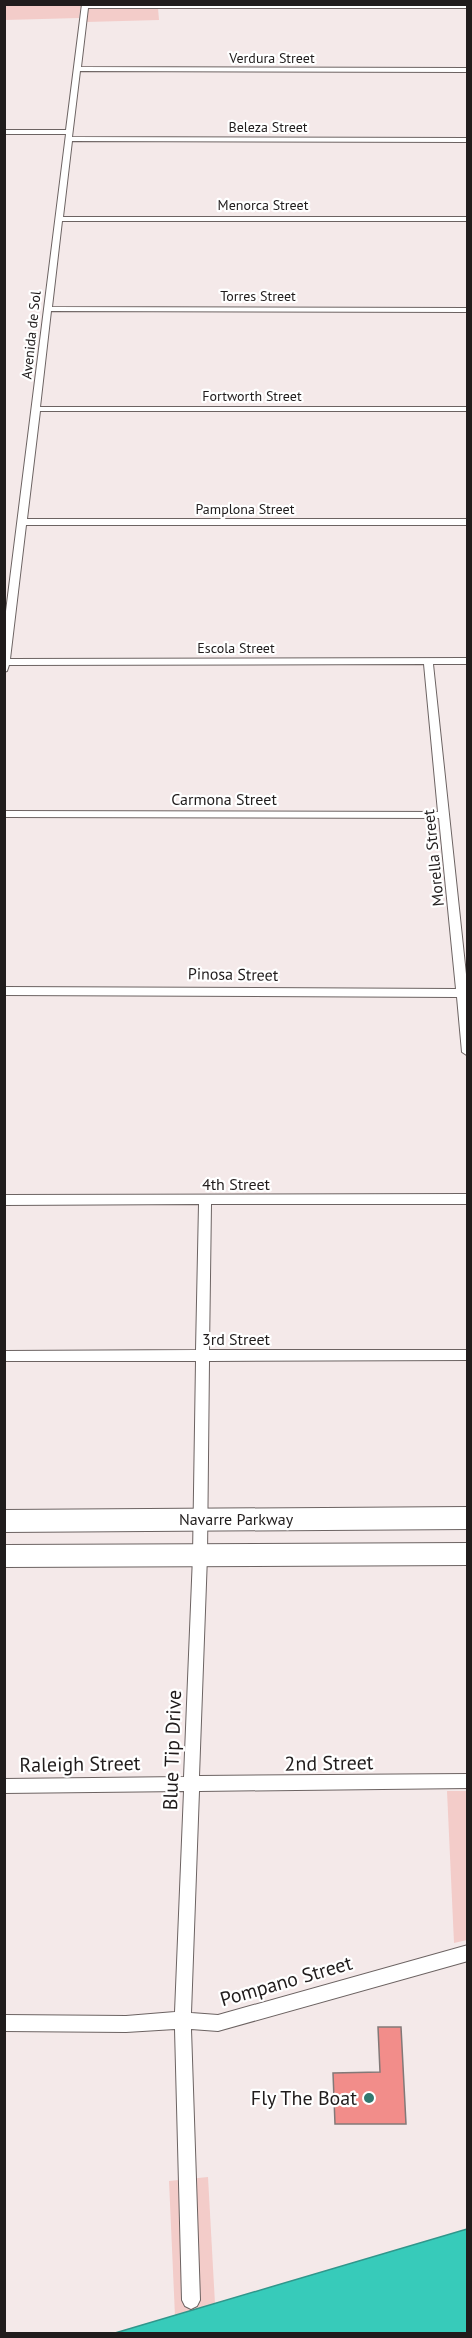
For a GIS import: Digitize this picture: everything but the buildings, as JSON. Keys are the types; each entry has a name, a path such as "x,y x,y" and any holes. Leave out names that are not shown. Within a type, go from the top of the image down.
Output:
{"highway":[{"name":"Navarre Parkway","path":"4,1521 468,1518"},
{"path":"4,1556 468,1554"}],"street":[{"path":"85,5 468,6"},
{"name":"Avenida de Sol","path":"4,669 85,5"},
{"name":"Verdura Street","path":"77,69 468,70"},
{"name":"Beleza Street","path":"4,132 69,135 468,140"},
{"name":"Menorca Street","path":"59,219 468,219"},
{"name":"Torres Street","path":"48,309 468,310"},
{"name":"Fortworth Street","path":"37,409 468,409"},
{"name":"Pamplona Street","path":"23,522 468,522"},
{"name":"Morella Street","path":"428,661 468,1052"},
{"name":"Escola Street","path":"5,662 468,661"},
{"name":"Carmona Street","path":"4,814 444,815"},
{"name":"Pinosa Street","path":"4,990 462,993"},
{"name":"4th Street","path":"4,1200 468,1199"},
{"name":"Blue Tip Drive","path":"191,2300 183,2020 200,1556 206,1201"},
{"name":"3rd Street","path":"4,1356 468,1355"},
{"name":"2nd Street","path":"192,1782 288,1785 468,1781"},
{"name":"Raleigh Street","path":"4,1786 192,1782"},
{"name":"Pompano Street","path":"4,2023 126,2024 183,2020 218,2023 468,1953"}],"shaded area":[{"path":"4,5 81,5 79,18 5,20"},
{"path":"88,8 158,8 159,20 86,22"},
{"path":"447,1791 468,1791 467,1940 454,1943"},
{"path":"208,2177 215,2304 175,2316 169,2181"},
{"path":"467,2229 467,2333 115,2333"}],"place":[{"name":"Fly The Boat","path":"369,2098"}]}
